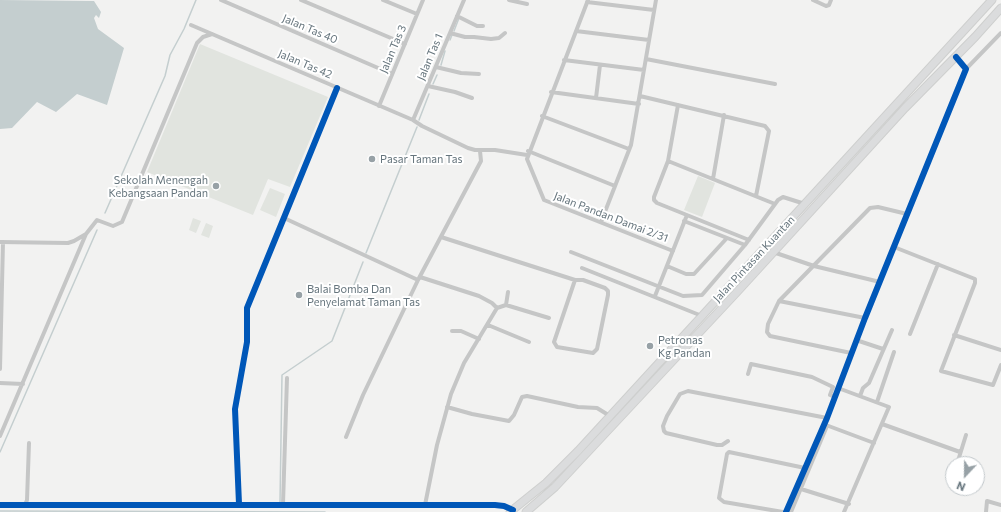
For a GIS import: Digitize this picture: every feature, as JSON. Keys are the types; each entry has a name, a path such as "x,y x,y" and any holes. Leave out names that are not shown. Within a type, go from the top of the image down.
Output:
{"highway":[{"name":"Jalan Pintasan Kuantan","path":"512,511 546,482 610,416 992,0"},
{"name":"Jalan Pintasan Kuantan","path":"526,512 555,487 905,108 956,57 1001,8"}],"street":[{"name":"Jalan Tas 40","path":"221,0 392,74"},
{"path":"301,0 405,44"},
{"path":"383,0 417,14"},
{"name":"Jalan Tas 3","path":"378,106 423,0"},
{"name":"Jalan Tas 1","path":"413,120 464,0"},
{"path":"509,0 527,4"},
{"path":"622,0 622,5"},
{"path":"601,222 629,150 639,104 656,0"},
{"path":"813,0 826,6 829,5 831,0"},
{"path":"528,153 587,1 654,10"},
{"path":"457,16 477,26 483,26"},
{"name":"Jalan Tas 42","path":"191,25 413,120 422,126 468,148 480,151 495,150 528,153 615,186"},
{"path":"576,30 649,40"},
{"path":"450,33 465,38 474,36 491,39 499,38 505,33"},
{"path":"791,512 801,490 856,340 966,69 1001,33"},
{"path":"0,436 86,234 97,220 113,226 118,225 124,220 197,43 203,37 212,34"},
{"path":"956,57 966,69"},
{"path":"564,60 644,70"},
{"path":"646,60 775,84"},
{"path":"596,98 600,65"},
{"path":"436,67 461,73 479,74"},
{"path":"428,86 455,92 472,98"},
{"path":"238,504 235,409 247,342 247,312 337,88"},
{"path":"551,92 639,104"},
{"path":"640,96 724,115 768,128 756,196"},
{"path":"678,105 668,161 654,200 657,203 749,240"},
{"path":"713,179 724,115"},
{"path":"542,116 629,150"},
{"path":"346,437 363,395 419,279 481,161 480,151"},
{"name":"Jalan Pandan Damai 2/31","path":"528,153 527,159 544,200 673,251"},
{"path":"668,161 775,204"},
{"path":"571,252 683,296 702,294 745,245 775,204 783,197 806,204"},
{"path":"851,353 770,336 767,332 768,324 779,301 870,208 878,207 907,214"},
{"path":"655,296 687,215"},
{"path":"284,218 419,279 479,296 492,303 497,308"},
{"path":"684,221 745,245"},
{"path":"0,369 2,242 68,243 86,234"},
{"path":"441,237 574,280 583,280 605,288 608,291 608,295 597,349 593,353 557,347 554,342 574,280"},
{"path":"667,266 686,274 694,274 727,238"},
{"path":"894,247 972,277 975,280 975,284 941,371 993,385 1001,365"},
{"path":"773,252 814,266 880,282"},
{"path":"910,334 938,264"},
{"path":"582,268 702,316"},
{"path":"605,288 610,279"},
{"path":"506,305 508,292"},
{"path":"779,301 865,318"},
{"path":"425,505 432,468 447,407 460,371 497,308 506,305 549,318"},
{"path":"488,325 530,342"},
{"path":"860,396 863,388 869,383 892,330"},
{"path":"452,331 461,331 479,339"},
{"path":"954,335 1001,350"},
{"path":"856,340 883,349"},
{"path":"877,402 894,352"},
{"path":"748,374 751,364 812,377 833,387 830,395 835,397"},
{"path":"283,504 287,378"},
{"path":"0,383 23,384"},
{"path":"838,388 889,407 849,504 844,512"},
{"path":"728,441 722,446 666,434 663,426 680,394 688,391 827,418"},
{"path":"447,407 472,414 509,421 514,415 522,397 527,396 578,407 598,408 610,416"},
{"path":"882,424 960,452"},
{"path":"825,425 874,443"},
{"path":"805,468 730,452 727,454 719,498 724,502 785,512 825,425"},
{"path":"959,456 966,435"},
{"path":"25,505 27,500 28,443"},
{"path":"801,490 849,504"},
{"path":"986,512 987,501 1001,505"},
{"path":"0,505 495,505 504,506 512,511"}],"shaded area":[{"path":"0,0 94,1 101,12 99,18 96,15 94,18 98,29 124,48 107,105 77,94 56,112 37,102 12,128 0,129"},
{"path":"200,44 328,97 290,187 268,179 253,215 147,172"},
{"path":"698,176 715,183 702,217 684,210"},
{"path":"270,188 285,194 276,217 260,210"},
{"path":"193,218 201,221 196,233 189,230"},
{"path":"206,223 213,226 209,238 201,235"}],"waterway":[{"path":"105,213 165,76 170,55 184,29 196,0"},
{"path":"454,31 459,18"},
{"path":"450,40 452,35"},
{"path":"441,65 445,51"},
{"path":"433,84 437,75"},
{"path":"419,120 429,94"},
{"path":"366,253 417,127"},
{"path":"0,452 97,230"},
{"path":"280,502 282,375 332,341 363,262"},
{"path":"0,511 325,512"}],"cycle path":[{"path":"786,512 827,418 865,318 966,69 956,57"},
{"path":"239,504 235,409 247,342 247,308 337,88"},
{"path":"0,505 495,505 504,506 513,510"}],"place":[{"name":"Pasar Taman Tas","path":"372,159"},
{"name":"Sekolah Menengah Kebangsaan Pandan","path":"216,186"},
{"name":"Balai Bomba Dan Penyelamat Taman Tas","path":"299,295"},
{"name":"Petronas Kg Pandan","path":"650,346"}]}
